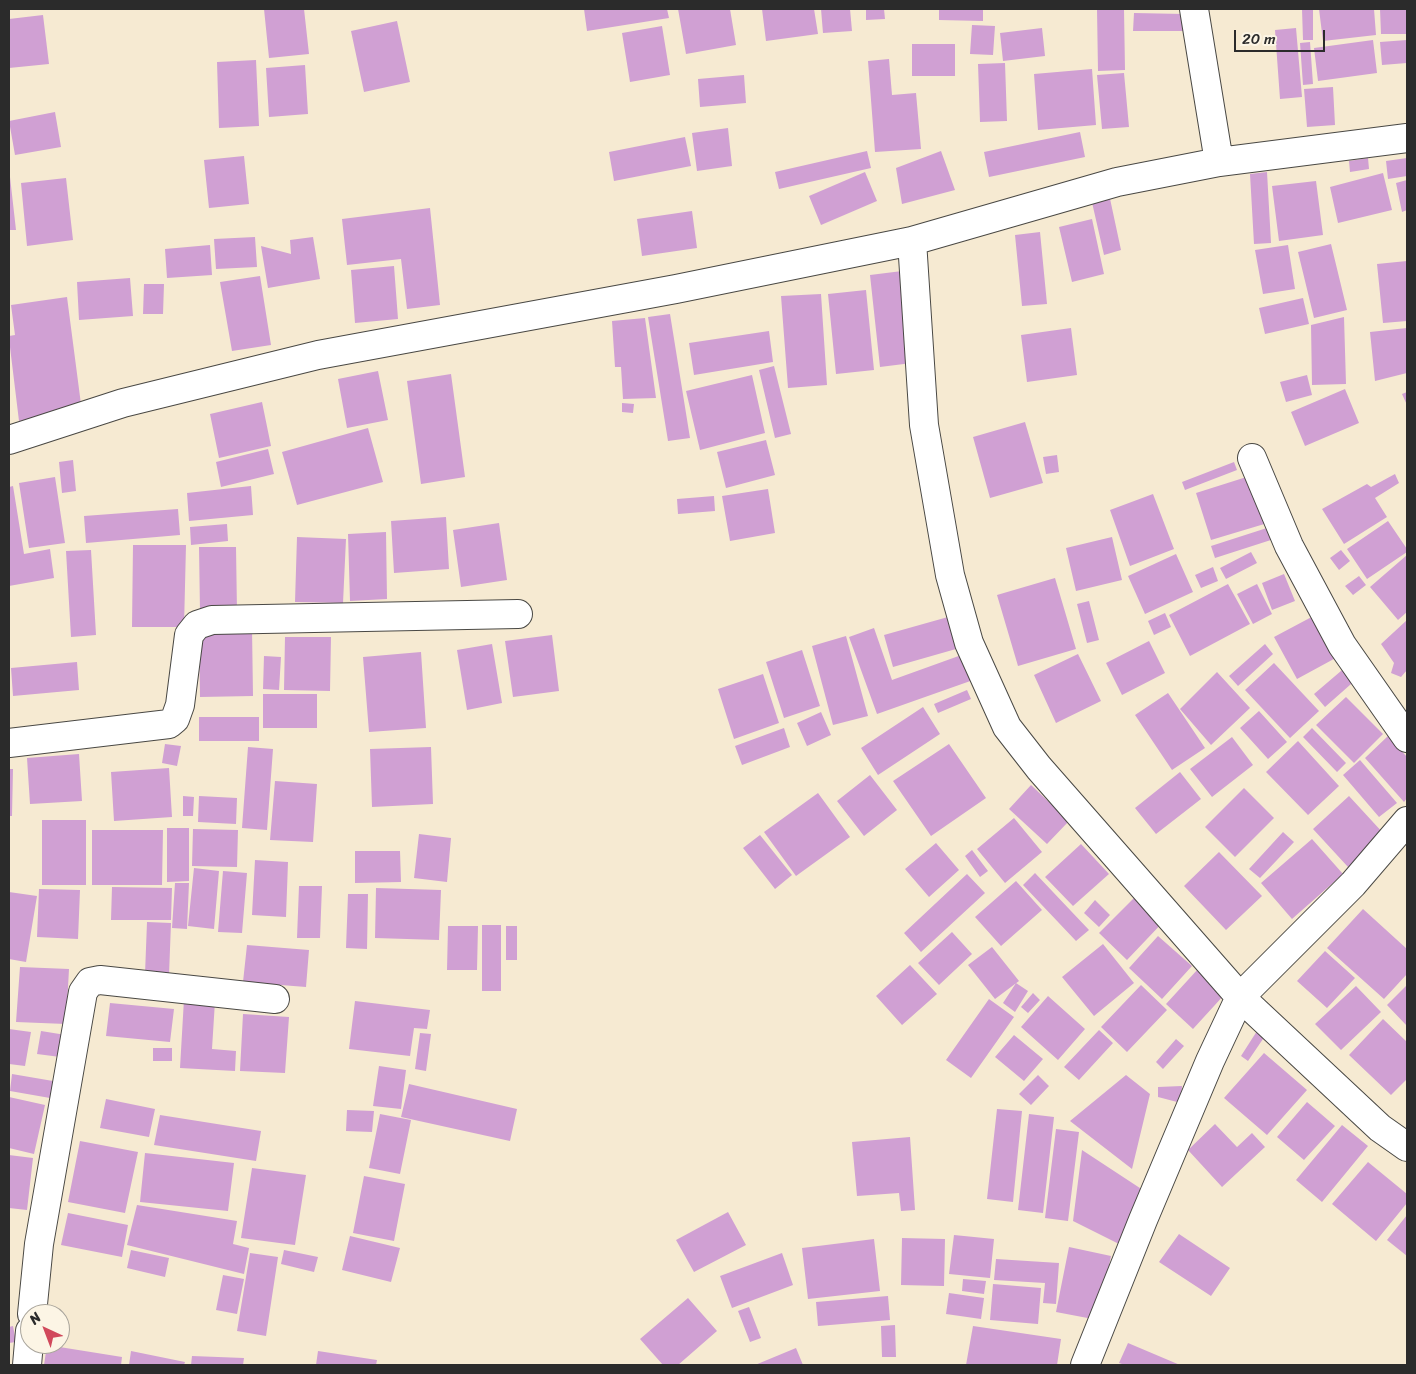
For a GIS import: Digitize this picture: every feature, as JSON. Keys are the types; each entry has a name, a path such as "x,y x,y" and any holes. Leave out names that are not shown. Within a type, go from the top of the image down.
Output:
{"street":[{"path":"1194,9 1219,162"},
{"path":"9,440 123,404 318,355 912,242 1117,182 1219,162 1407,138"},
{"path":"912,242 924,425 950,575 969,643 1007,727 1039,768 1240,996 1380,1128 1407,1147"},
{"path":"1252,458 1289,546 1342,645 1407,738"},
{"path":"9,743 169,724 176,720 180,705 189,635 197,624 212,620 518,614"},
{"path":"1085,1365 1143,1220 1210,1061 1240,996 1352,884 1407,821"},
{"path":"33,1304 39,1244 81,1002 83,992 90,982 100,980 275,999"}],"building":[{"path":"264,9 304,9 309,54 269,58"},
{"path":"584,9 667,9 669,18 587,31"},
{"path":"678,9 730,9 736,45 686,54"},
{"path":"762,9 814,9 818,34 766,41"},
{"path":"821,9 850,9 852,31 823,33"},
{"path":"866,9 884,9 885,19 866,20"},
{"path":"939,9 983,9 983,21 939,20"},
{"path":"1097,9 1124,9 1125,70 1098,71"},
{"path":"1302,9 1313,9 1313,40 1303,40"},
{"path":"1319,9 1374,9 1376,35 1323,41"},
{"path":"1380,9 1407,9 1407,34 1381,34"},
{"path":"1134,13 1184,14 1184,31 1133,31"},
{"path":"43,15 49,64 9,68 9,19"},
{"path":"397,21 410,82 364,92 351,31"},
{"path":"972,25 995,26 993,55 970,54"},
{"path":"662,26 670,75 630,82 622,33"},
{"path":"1042,28 1045,56 1003,61 1000,33"},
{"path":"1296,28 1302,97 1280,99 1275,30"},
{"path":"1373,40 1377,73 1318,81 1314,48"},
{"path":"1407,40 1407,63 1382,65 1380,42"},
{"path":"1310,42 1313,84 1303,85 1300,43"},
{"path":"912,44 955,44 955,76 912,76"},
{"path":"889,59 892,95 916,93 921,149 875,152 868,61"},
{"path":"256,60 259,126 219,128 217,62"},
{"path":"1005,63 1007,121 980,122 978,64"},
{"path":"305,65 308,114 269,117 266,68"},
{"path":"1092,69 1096,125 1038,130 1034,74"},
{"path":"1124,73 1129,127 1102,129 1097,75"},
{"path":"744,75 746,103 700,107 698,79"},
{"path":"1333,87 1335,125 1307,127 1304,89"},
{"path":"55,112 61,147 15,155 9,121"},
{"path":"728,128 732,166 697,171 692,133"},
{"path":"1080,132 1085,157 989,177 984,152"},
{"path":"685,137 691,166 614,181 609,152"},
{"path":"867,151 871,168 779,189 775,172"},
{"path":"941,151 955,190 902,204 896,168"},
{"path":"244,156 249,204 209,208 204,160"},
{"path":"1368,158 1369,169 1350,172 1349,161"},
{"path":"1407,158 1407,176 1388,179 1386,161"},
{"path":"865,172 877,201 821,225 809,196"},
{"path":"1267,172 1271,243 1254,244 1250,174"},
{"path":"1383,173 1392,210 1338,223 1330,187"},
{"path":"10,177 16,230 9,230"},
{"path":"66,178 73,240 27,246 21,183"},
{"path":"1407,180 1407,210 1402,212 1396,183"},
{"path":"1316,181 1323,235 1279,241 1272,186"},
{"path":"1109,194 1121,250 1104,255 1091,198"},
{"path":"430,208 440,305 407,309 401,259 347,265 342,219"},
{"path":"692,211 697,248 642,256 637,219"},
{"path":"1092,219 1104,274 1072,282 1059,227"},
{"path":"1040,232 1047,304 1022,306 1015,235"},
{"path":"255,237 257,267 216,269 214,239"},
{"path":"313,237 320,279 268,288 261,246 291,254 290,240"},
{"path":"1331,244 1347,310 1314,318 1298,252"},
{"path":"210,245 212,275 167,278 165,249"},
{"path":"1288,245 1295,289 1263,294 1255,250"},
{"path":"1407,261 1407,321 1383,323 1377,264"},
{"path":"394,266 398,319 355,323 351,270"},
{"path":"902,271 912,363 880,367 870,275"},
{"path":"260,276 271,345 232,351 220,282"},
{"path":"130,278 133,316 79,320 77,282"},
{"path":"144,284 164,284 163,314 143,314"},
{"path":"866,290 874,370 836,374 828,294"},
{"path":"821,294 827,385 788,388 781,296"},
{"path":"67,297 82,412 19,421 9,339 9,336 15,335 11,305"},
{"path":"1303,298 1309,324 1265,334 1259,308"},
{"path":"670,314 690,438 668,441 648,317"},
{"path":"1344,317 1346,384 1312,385 1311,325"},
{"path":"645,318 656,398 623,399 621,367 615,367 612,321"},
{"path":"1071,328 1077,375 1027,382 1021,335"},
{"path":"1407,328 1407,373 1375,381 1370,332"},
{"path":"769,331 773,362 694,375 689,343"},
{"path":"774,366 791,434 775,438 759,370"},
{"path":"378,371 388,420 347,428 338,379"},
{"path":"451,374 465,477 421,484 407,381"},
{"path":"752,375 765,433 700,450 686,391"},
{"path":"1307,375 1312,395 1286,402 1280,382"},
{"path":"1345,389 1359,423 1305,446 1291,412"},
{"path":"1407,392 1407,405 1402,394"},
{"path":"262,402 271,446 219,458 210,414"},
{"path":"622,403 634,404 633,413 622,412"},
{"path":"1025,422 1043,483 990,498 973,437"},
{"path":"368,428 383,482 297,505 282,452"},
{"path":"766,440 775,475 726,488 717,452"},
{"path":"268,449 274,474 221,487 216,462"},
{"path":"1057,455 1059,472 1046,474 1043,457"},
{"path":"73,460 76,491 62,493 59,462"},
{"path":"1234,462 1237,470 1185,490 1182,482"},
{"path":"1256,474 1271,522 1211,540 1196,493"},
{"path":"1395,474 1399,483 1375,498 1387,517 1344,544 1322,509 1367,484 1371,487"},
{"path":"55,477 65,543 29,548 19,483"},
{"path":"13,486 24,554 50,549 54,578 9,586 9,487"},
{"path":"251,486 253,515 189,521 187,493"},
{"path":"768,489 775,533 730,541 722,496"},
{"path":"1153,494 1174,549 1130,566 1110,510"},
{"path":"714,496 715,511 678,514 677,499"},
{"path":"178,509 180,535 86,543 84,516"},
{"path":"446,517 449,569 394,573 391,521"},
{"path":"1388,521 1407,549 1407,552 1367,579 1347,549"},
{"path":"499,523 507,580 461,587 453,530"},
{"path":"227,524 228,541 191,545 190,527"},
{"path":"1270,527 1274,539 1215,558 1211,546"},
{"path":"386,532 387,599 350,601 348,534"},
{"path":"297,537 346,539 343,603 295,602"},
{"path":"1112,537 1122,580 1076,591 1066,548"},
{"path":"133,545 186,545 184,627 132,627"},
{"path":"199,547 236,547 237,612 200,612"},
{"path":"91,550 96,635 71,637 66,551"},
{"path":"1341,550 1350,561 1339,570 1330,558"},
{"path":"1251,552 1257,563 1226,579 1220,568"},
{"path":"1176,554 1193,592 1145,614 1128,576"},
{"path":"1407,555 1407,612 1398,620 1370,587"},
{"path":"1213,567 1218,581 1201,588 1195,575"},
{"path":"1284,574 1295,601 1272,610 1262,583"},
{"path":"1359,576 1366,585 1353,595 1345,586"},
{"path":"1055,578 1076,649 1018,666 997,595"},
{"path":"1228,584 1250,624 1190,656 1169,615"},
{"path":"1257,584 1272,614 1253,624 1237,594"},
{"path":"1089,601 1099,640 1087,643 1077,604"},
{"path":"1321,612 1343,654 1297,679 1274,637"},
{"path":"1165,613 1171,627 1154,635 1148,621"},
{"path":"948,617 956,649 893,667 884,635"},
{"path":"1407,620 1407,670 1401,677 1391,673 1394,663 1381,644"},
{"path":"252,628 253,696 200,697 199,629"},
{"path":"874,628 892,680 967,653 976,679 877,714 849,637"},
{"path":"552,635 559,691 513,697 505,641"},
{"path":"846,636 868,716 833,725 812,646"},
{"path":"285,637 331,637 330,691 284,690"},
{"path":"1149,641 1165,673 1122,695 1106,663"},
{"path":"492,644 502,703 467,710 457,650"},
{"path":"1265,644 1273,654 1238,686 1229,676"},
{"path":"802,650 820,706 784,718 766,662"},
{"path":"421,652 426,728 369,732 363,657"},
{"path":"1078,654 1101,701 1056,723 1034,675"},
{"path":"264,656 281,657 279,690 263,689"},
{"path":"77,662 79,690 13,696 11,668"},
{"path":"1274,663 1319,711 1290,738 1245,690"},
{"path":"1348,665 1359,677 1325,707 1314,694"},
{"path":"1217,672 1250,708 1211,745 1180,709"},
{"path":"763,674 779,723 734,739 718,689"},
{"path":"967,690 971,699 938,713 934,704"},
{"path":"1168,693 1205,748 1172,770 1135,715"},
{"path":"263,694 317,694 317,728 263,728"},
{"path":"1346,697 1383,734 1354,763 1316,725"},
{"path":"923,707 940,734 878,775 861,748"},
{"path":"1259,711 1287,742 1268,759 1240,728"},
{"path":"821,712 831,735 807,746 797,723"},
{"path":"199,717 259,717 259,741 199,741"},
{"path":"784,728 790,747 742,765 735,746"},
{"path":"1312,728 1346,763 1337,772 1303,737"},
{"path":"1388,736 1407,757 1407,798 1404,802 1365,758"},
{"path":"1232,737 1253,765 1212,797 1190,769"},
{"path":"1298,741 1339,786 1308,815 1266,772"},
{"path":"165,744 181,746 177,766 162,763"},
{"path":"949,744 986,798 931,836 893,781"},
{"path":"248,747 273,749 267,830 242,828"},
{"path":"431,747 433,804 372,807 370,749"},
{"path":"79,754 82,801 30,804 27,758"},
{"path":"1360,760 1397,803 1379,817 1343,775"},
{"path":"169,768 172,817 114,821 111,772"},
{"path":"9,769 13,769 12,816 9,816"},
{"path":"1180,772 1201,799 1156,834 1135,808"},
{"path":"870,775 897,810 864,836 837,801"},
{"path":"275,781 317,784 313,842 270,840"},
{"path":"1031,785 1069,821 1047,844 1009,809"},
{"path":"1244,788 1274,818 1235,857 1205,827"},
{"path":"818,793 850,837 796,876 764,832"},
{"path":"183,796 194,797 193,816 183,816"},
{"path":"199,796 237,798 236,824 198,822"},
{"path":"1349,796 1384,834 1348,867 1313,829"},
{"path":"1014,818 1042,852 1005,883 977,849"},
{"path":"42,820 86,820 86,885 42,885"},
{"path":"167,828 189,828 189,881 167,882"},
{"path":"193,829 238,830 237,867 192,866"},
{"path":"92,830 163,830 162,885 92,885"},
{"path":"1283,832 1294,842 1260,878 1249,869"},
{"path":"419,834 451,838 447,882 414,878"},
{"path":"760,835 792,875 775,889 743,848"},
{"path":"1312,839 1343,874 1292,919 1261,883"},
{"path":"936,843 959,870 929,897 905,869"},
{"path":"1081,844 1109,874 1073,906 1045,877"},
{"path":"972,850 988,871 980,877 965,856"},
{"path":"355,851 400,851 401,882 355,883"},
{"path":"1219,852 1262,896 1226,930 1184,886"},
{"path":"255,860 288,862 286,917 252,915"},
{"path":"194,868 219,871 214,929 188,926"},
{"path":"223,871 247,873 242,933 218,932"},
{"path":"1035,873 1089,930 1076,941 1023,885"},
{"path":"967,874 985,893 921,952 904,933"},
{"path":"1016,881 1042,910 1001,946 975,917"},
{"path":"175,883 189,883 187,929 172,928"},
{"path":"299,886 322,886 320,938 297,938"},
{"path":"112,887 172,888 171,920 111,920"},
{"path":"376,888 441,890 439,940 375,938"},
{"path":"39,889 80,890 78,939 37,937"},
{"path":"9,892 37,896 26,962 9,959"},
{"path":"348,894 368,894 367,949 346,948"},
{"path":"1138,894 1165,920 1127,960 1099,933"},
{"path":"1095,900 1110,915 1099,927 1084,913"},
{"path":"1363,909 1407,949 1407,974 1384,999 1327,948"},
{"path":"147,922 171,923 169,975 145,974"},
{"path":"482,925 501,925 501,991 482,991"},
{"path":"448,926 478,926 477,970 447,970"},
{"path":"506,926 517,926 517,960 506,960"},
{"path":"952,932 972,954 939,985 918,963"},
{"path":"1158,936 1192,966 1162,999 1129,968"},
{"path":"1103,944 1134,983 1094,1016 1062,977"},
{"path":"247,945 309,950 306,987 243,982"},
{"path":"992,947 1019,981 995,999 968,965"},
{"path":"1325,951 1355,978 1327,1008 1297,981"},
{"path":"910,965 937,994 902,1025 876,996"},
{"path":"20,967 69,969 66,1024 16,1022"},
{"path":"1198,969 1225,994 1193,1029 1166,1004"},
{"path":"1016,983 1028,991 1015,1012 1003,1003"},
{"path":"1141,985 1167,1010 1127,1052 1101,1027"},
{"path":"1407,985 1407,1026 1387,1005"},
{"path":"1356,986 1381,1012 1341,1050 1315,1024"},
{"path":"1033,993 1040,1000 1028,1013 1021,1007"},
{"path":"1048,996 1085,1029 1058,1060 1021,1027"},
{"path":"184,999 215,1001 212,1049 236,1051 235,1071 180,1068"},
{"path":"989,999 1014,1017 971,1078 946,1060"},
{"path":"355,1001 430,1010 427,1029 414,1028 410,1056 349,1049"},
{"path":"110,1003 174,1009 170,1042 106,1036"},
{"path":"243,1014 289,1017 285,1073 240,1071"},
{"path":"1383,1019 1407,1042 1407,1079 1391,1095 1349,1055"},
{"path":"9,1029 31,1032 25,1066 9,1064"},
{"path":"1099,1030 1113,1043 1079,1080 1064,1067"},
{"path":"41,1031 72,1036 68,1058 37,1054"},
{"path":"1257,1031 1265,1036 1248,1061 1241,1056"},
{"path":"420,1033 431,1034 426,1071 415,1069"},
{"path":"1014,1035 1043,1059 1024,1081 995,1057"},
{"path":"1176,1039 1184,1046 1163,1069 1156,1062"},
{"path":"153,1048 172,1048 172,1061 153,1061"},
{"path":"1264,1053 1307,1090 1267,1135 1224,1098"},
{"path":"379,1066 406,1070 401,1109 373,1106"},
{"path":"12,1074 53,1081 50,1098 10,1091"},
{"path":"1038,1075 1049,1086 1031,1105 1019,1094"},
{"path":"1126,1075 1150,1094 1132,1169 1070,1121"},
{"path":"409,1084 517,1109 510,1141 401,1117"},
{"path":"1182,1086 1181,1103 1158,1097 1158,1087"},
{"path":"9,1097 45,1105 34,1154 9,1148"},
{"path":"106,1099 155,1109 149,1137 100,1128"},
{"path":"1307,1102 1335,1126 1304,1160 1277,1137"},
{"path":"997,1109 1022,1111 1013,1202 987,1199"},
{"path":"347,1110 374,1111 372,1132 346,1131"},
{"path":"380,1114 411,1120 400,1174 369,1168"},
{"path":"1029,1114 1054,1117 1043,1213 1018,1210"},
{"path":"160,1115 261,1131 256,1161 154,1145"},
{"path":"1215,1124 1237,1147 1252,1133 1265,1147 1222,1187 1188,1150"},
{"path":"1342,1125 1368,1146 1322,1202 1296,1180"},
{"path":"1056,1129 1079,1132 1068,1221 1045,1218"},
{"path":"910,1137 915,1210 901,1211 899,1193 857,1196 852,1142"},
{"path":"80,1141 138,1152 125,1213 68,1202"},
{"path":"1082,1150 1149,1194 1123,1246 1073,1221"},
{"path":"145,1153 234,1163 228,1211 140,1202"},
{"path":"9,1155 33,1158 27,1210 9,1208"},
{"path":"1368,1162 1407,1194 1407,1203 1376,1241 1332,1204"},
{"path":"252,1168 306,1175 295,1245 241,1238"},
{"path":"364,1176 405,1184 394,1241 353,1233"},
{"path":"137,1205 237,1221 233,1244 249,1248 244,1274 127,1245"},
{"path":"728,1212 746,1245 694,1272 676,1240"},
{"path":"68,1213 128,1225 122,1257 61,1245"},
{"path":"1407,1215 1407,1256 1387,1240"},
{"path":"1179,1234 1230,1268 1211,1296 1159,1262"},
{"path":"954,1235 994,1239 990,1278 949,1274"},
{"path":"350,1236 400,1248 391,1282 342,1270"},
{"path":"902,1238 945,1239 944,1286 901,1285"},
{"path":"874,1239 880,1291 808,1299 802,1248"},
{"path":"1069,1247 1111,1256 1098,1320 1056,1312"},
{"path":"131,1250 169,1258 165,1277 127,1268"},
{"path":"284,1250 318,1257 314,1272 281,1264"},
{"path":"250,1253 278,1257 266,1336 237,1331"},
{"path":"782,1253 793,1285 732,1308 720,1276"},
{"path":"996,1259 1059,1263 1056,1304 1043,1303 1045,1283 994,1280"},
{"path":"223,1275 244,1279 237,1314 216,1310"},
{"path":"963,1279 986,1281 984,1294 962,1291"},
{"path":"993,1284 1041,1288 1038,1324 990,1320"},
{"path":"949,1293 984,1298 981,1319 946,1314"},
{"path":"888,1296 890,1320 818,1326 816,1302"},
{"path":"688,1298 717,1331 678,1365 663,1365 640,1339"},
{"path":"749,1307 761,1338 750,1342 738,1311"},
{"path":"895,1325 896,1357 882,1357 881,1326"},
{"path":"13,1326 16,1342 9,1343 9,1327"},
{"path":"973,1326 1061,1339 1057,1365 966,1365"},
{"path":"1128,1343 1180,1365 1125,1365 1119,1363"},
{"path":"796,1348 803,1365 755,1365"},
{"path":"70,1349 122,1357 121,1365 44,1365 46,1354 70,1354"},
{"path":"131,1351 185,1362 184,1365 129,1365"},
{"path":"318,1351 377,1360 376,1365 316,1365"},
{"path":"192,1356 244,1358 243,1365 191,1365"}]}
